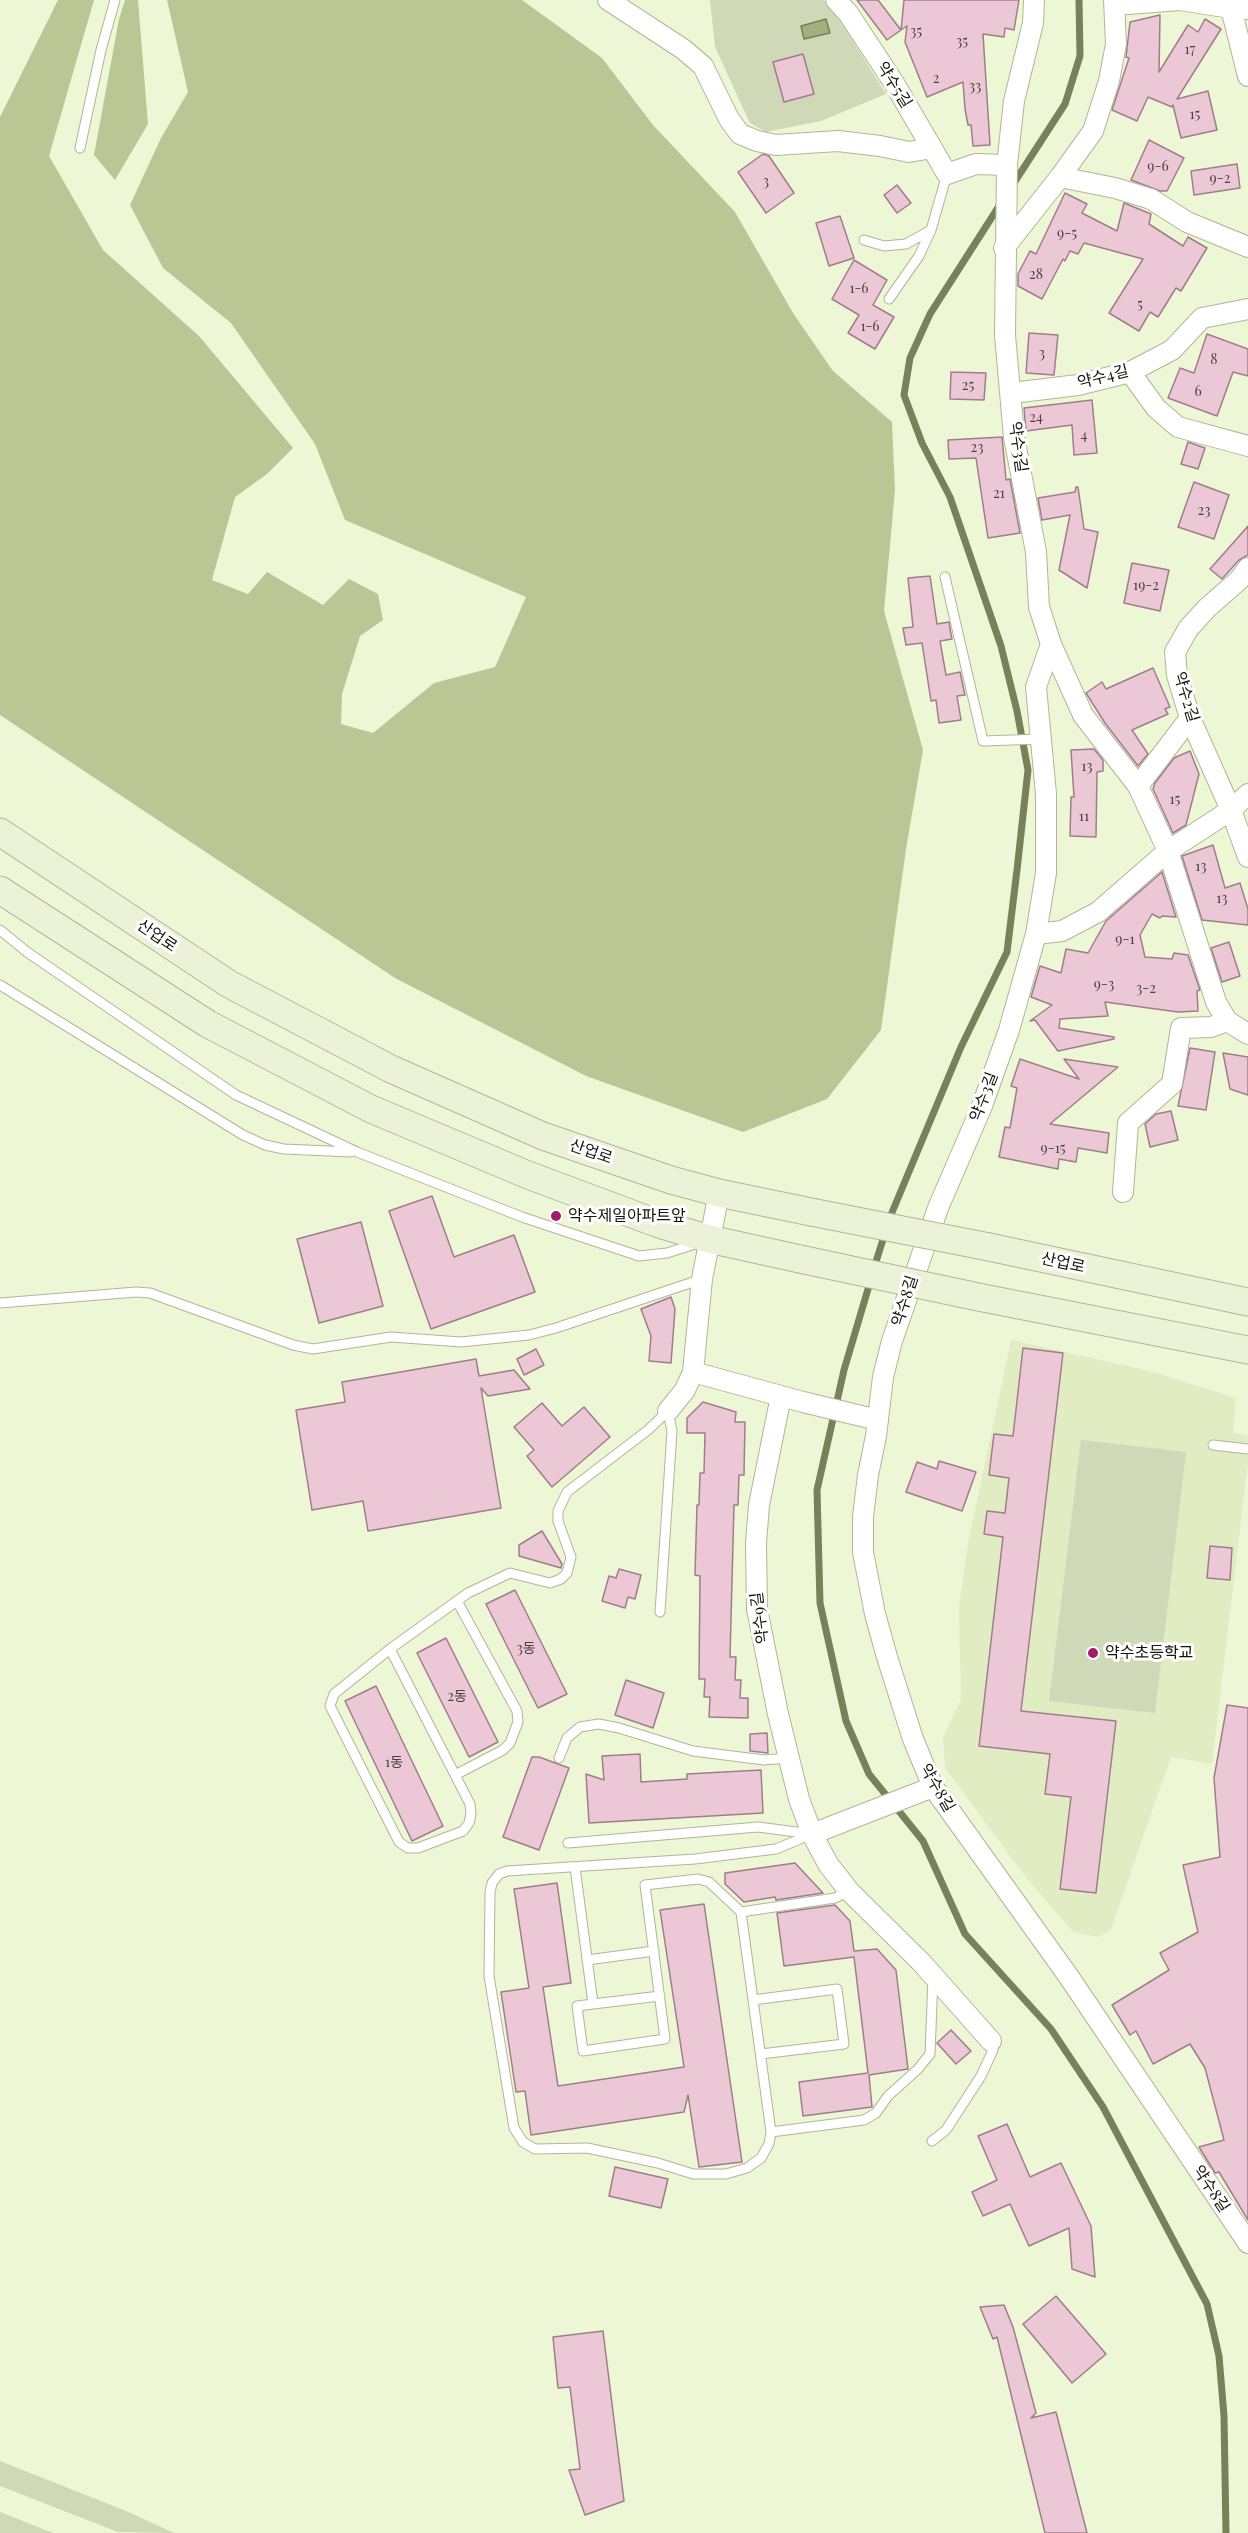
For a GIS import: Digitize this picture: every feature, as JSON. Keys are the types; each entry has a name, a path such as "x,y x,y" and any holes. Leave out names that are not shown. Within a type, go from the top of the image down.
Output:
{"main road":[{"name":"산업로","path":"0,832 230,984 391,1069 543,1136 671,1180 719,1193 1248,1302"},
{"path":"0,890 208,1024 371,1109 539,1179 659,1224 709,1239 800,1259 978,1297 1248,1350"}],"street":[{"path":"608,0 683,49 703,66 729,119 740,134 776,145 838,141 909,152 932,148"},
{"name":"약수5길","path":"836,0 848,13 894,83 947,174"},
{"path":"947,174 976,164 1007,165 1014,101 1033,23 1034,0"},
{"path":"1004,248 1060,177 1092,131 1106,91 1116,44 1115,3 1180,0 1240,8 1248,76"},
{"name":"약수3길","path":"1007,165 1004,248 1005,335 1012,393 1014,437 1036,552 1039,607 1051,644 1083,715 1138,786 1168,850 1216,1002 1227,1021"},
{"path":"1060,177 1115,188 1151,199 1187,222 1248,247"},
{"name":"약수4길","path":"1012,393 1078,385 1130,372 1172,350 1202,318 1248,309"},
{"path":"1130,372 1156,408 1178,427 1248,446"},
{"name":"약수2길","path":"1248,568 1239,580 1207,608 1188,629 1175,652 1176,675 1190,718 1231,810 1248,857"},
{"name":"약수3길","path":"920,1256 982,1106 1009,1030 1036,933 1046,873 1046,794 1036,687 1051,644"},
{"path":"1138,786 1190,718"},
{"path":"1036,933 1062,931 1098,912 1168,850 1231,810 1248,794"},
{"path":"1123,1192 1128,1123 1172,1084 1181,1028 1211,1027 1227,1021 1248,1034"},
{"path":"668,1412 685,1389 693,1372 702,1279 719,1193"},
{"name":"약수8길","path":"920,1256 870,1418 863,1517 863,1552 867,1581 887,1657 913,1739 933,1787 1069,1977 1248,2243"},
{"path":"693,1372 870,1418"},
{"name":"약수9길","path":"781,1396 759,1505 757,1609 764,1651 799,1799 812,1834 828,1864 849,1891 933,1976 991,2041"},
{"path":"812,1834 902,1801 933,1787"}],"lane":[{"path":"80,148 101,50 115,0"},
{"path":"889,299 919,256 931,230 947,174"},
{"path":"864,240 884,246 906,244 931,230"},
{"path":"945,578 983,741 1041,739"},
{"path":"0,930 27,952 236,1095 357,1152 522,1218 639,1256 667,1253 709,1239"},
{"path":"0,985 73,1032 250,1138 265,1145 284,1149 357,1152"},
{"path":"0,1303 136,1292 164,1296 293,1346 314,1350 391,1337 461,1342 483,1341 556,1328 702,1279"},
{"path":"390,1649 470,1804 469,1823 463,1831 418,1848 408,1848 399,1842 330,1707 334,1694 390,1649 457,1601 510,1573 550,1583 567,1574 571,1557 558,1521 558,1511 567,1492 668,1412"},
{"path":"660,1612 672,1431 668,1412"},
{"path":"1213,1445 1248,1449"},
{"path":"455,1775 503,1750 510,1743 518,1722 517,1711 457,1601"},
{"path":"559,1758 567,1738 580,1727 598,1724 619,1728 667,1745 693,1751 764,1760 788,1758"},
{"path":"568,1843 758,1827 812,1834"},
{"path":"660,1996 577,2006 583,2050 665,2039 660,1996 645,1885 698,1879 709,1882 741,1912 771,2132 769,2144 762,2158 747,2168 709,2176 587,2148 535,2149 523,2142 514,2128 489,1976 490,1893 492,1883 498,1874 507,1871 695,1859 776,1849 812,1834"},
{"path":"695,1859 698,1879"},
{"path":"575,1867 593,2004"},
{"path":"741,1912 835,1898 849,1891"},
{"path":"587,1960 654,1951"},
{"path":"771,2132 864,2120 876,2113 888,2096 918,2069 930,2054 933,1976"},
{"path":"753,2000 837,1989 844,2044 760,2054"},
{"path":"932,2141 946,2130 981,2076 993,2050 991,2041"}],"shaded area":[{"path":"58,0 94,0 49,156 103,250 199,336 293,448 267,474 235,497 212,580 248,594 267,572 323,605 349,579 378,594 383,620 360,636 342,694 341,724 373,733 434,683 495,667 526,597 345,520 315,444 231,323 163,268 130,205 161,138 188,92 167,0 522,0 602,58 653,125 735,212 793,313 833,371 892,422 895,490 884,611 923,750 906,849 881,1030 827,1099 743,1132 586,1076 395,978 0,715 0,117"},
{"path":"125,0 138,0 148,124 115,180 94,155 119,19"},
{"path":"710,0 824,0 836,14 886,94 821,121 766,132 750,123 715,47"},
{"path":"826,19 830,33 804,39 801,26"},
{"name":"약수초등학교","path":"1011,1340 1150,1371 1236,1398 1233,1433 1248,1435 1248,1462 1212,1764 1171,1757 1111,1929 1098,1937 1073,1932 1024,1875 945,1768 943,1738 961,1699 959,1608 968,1543"},
{"path":"1081,1440 1186,1452 1155,1713 1049,1701"},
{"path":"0,2461 126,2511 174,2533 118,2532 0,2486"},
{"path":"0,2512 53,2533 0,2533"}],"building":[{"path":"857,0 878,0 901,30 887,40"},
{"path":"904,0 1019,0 1014,30 1005,28 1004,37 983,34 990,145 973,146 971,125 968,125 965,109 963,82 927,97 905,42 907,26 901,30"},
{"path":"1160,15 1159,72 1188,25 1198,32 1205,19 1221,29 1177,99 1208,91 1217,130 1181,138 1173,105 1172,107 1148,97 1137,121 1112,110 1129,58 1126,57 1130,22"},
{"path":"803,54 814,94 784,102 773,62"},
{"path":"1149,140 1184,158 1167,191 1160,191 1131,180"},
{"path":"763,154 769,156 794,193 766,213 738,172"},
{"path":"1237,164 1240,188 1194,195 1191,171"},
{"path":"897,185 911,203 897,213 884,195"},
{"path":"1065,193 1087,204 1082,213 1117,231 1124,203 1151,214 1149,224 1183,246 1188,237 1207,248 1181,291 1176,288 1158,317 1150,312 1139,331 1109,313 1143,259 1084,243 1078,254 1070,251 1065,261 1063,259 1042,299 1018,286 1018,274 1030,251 1036,254"},
{"path":"840,216 854,258 829,266 816,223"},
{"path":"854,260 887,280 873,305 894,317 875,349 848,333 859,315 832,299"},
{"path":"1029,333 1058,335 1054,375 1026,373"},
{"path":"1207,334 1248,349 1248,376 1233,372 1217,416 1168,398 1180,368 1194,373"},
{"path":"951,372 986,373 984,400 950,399"},
{"path":"1092,400 1097,453 1074,455 1072,425 1026,431 1024,408"},
{"path":"1002,437 1006,480 1010,479 1020,533 988,538 976,458 949,459 948,440"},
{"path":"1188,442 1205,448 1198,469 1181,464"},
{"path":"1194,482 1229,495 1214,539 1178,527"},
{"path":"1078,487 1084,529 1098,532 1087,588 1059,570 1070,515 1042,520 1038,498 1075,492"},
{"path":"1248,526 1248,555 1239,560 1222,579 1210,569"},
{"path":"1132,563 1169,570 1160,611 1124,603"},
{"path":"930,576 937,624 949,622 952,639 940,641 946,675 960,672 965,695 957,696 961,720 939,723 936,700 931,701 922,643 906,645 903,628 913,627 908,578"},
{"path":"1153,668 1170,707 1165,709 1168,714 1132,730 1148,754 1138,766 1105,723 1086,693 1102,682 1106,689"},
{"path":"1094,749 1103,760 1103,771 1097,772 1096,837 1070,836 1071,797 1074,797 1071,750"},
{"path":"1190,751 1199,774 1186,825 1173,833 1153,789 1174,758"},
{"path":"1213,845 1225,888 1240,883 1248,909 1248,925 1202,920 1182,856"},
{"path":"1162,872 1176,917 1162,916 1160,918 1152,914 1140,935 1145,957 1172,959 1174,953 1188,955 1200,990 1197,991 1198,1011 1178,1012 1105,1002 1108,1016 1060,1019 1059,1028 1114,1037 1114,1039 1058,1051 1035,1020 1030,1021 1052,1005 1031,997 1040,966 1061,973 1066,949 1088,953 1106,921"},
{"path":"1229,942 1240,976 1222,982 1211,948"},
{"path":"1190,1048 1215,1052 1206,1110 1178,1106"},
{"path":"1223,1053 1248,1057 1248,1095 1230,1089"},
{"path":"1020,1059 1079,1079 1064,1059 1118,1067 1050,1124 1109,1133 1107,1153 1078,1148 1076,1162 1059,1159 1058,1169 999,1157 1005,1127 1010,1128 1017,1088 1011,1086"},
{"path":"1171,1111 1178,1140 1150,1147 1145,1124 1156,1114"},
{"path":"432,1196 454,1257 514,1235 535,1292 431,1329 389,1211"},
{"path":"361,1222 383,1306 319,1323 297,1239"},
{"path":"671,1297 675,1309 671,1363 649,1361 651,1336 641,1309"},
{"path":"1023,1348 1063,1353 1021,1711 1116,1721 1096,1893 1060,1889 1071,1797 1045,1794 1050,1754 979,1746 1003,1537 984,1534 987,1511 1005,1513 1009,1478 989,1475 994,1434 1013,1436"},
{"path":"536,1349 544,1365 524,1375 517,1359"},
{"path":"476,1359 479,1376 514,1370 530,1389 488,1396 481,1388 501,1508 368,1531 363,1501 312,1510 296,1410 345,1402 342,1382"},
{"path":"703,1402 736,1412 735,1422 745,1422 744,1475 739,1475 738,1505 734,1505 730,1657 736,1657 735,1680 741,1680 740,1698 748,1698 748,1718 709,1717 710,1697 704,1697 705,1679 699,1679 700,1576 695,1575 697,1505 699,1505 700,1473 704,1473 705,1433 687,1433 687,1418"},
{"path":"542,1403 562,1426 584,1407 610,1437 552,1487 527,1456 534,1450 514,1427"},
{"path":"939,1461 976,1472 962,1511 906,1492 917,1462 937,1469"},
{"path":"542,1531 562,1564 561,1568 519,1556 519,1545"},
{"path":"1210,1546 1232,1548 1230,1580 1207,1578"},
{"path":"619,1569 641,1575 635,1599 628,1597 625,1608 602,1601 609,1576 616,1578"},
{"path":"515,1590 567,1694 538,1708 486,1604"},
{"path":"446,1638 498,1742 469,1757 417,1653"},
{"path":"626,1680 664,1693 653,1728 615,1715"},
{"path":"376,1686 443,1826 412,1841 345,1701"},
{"path":"1227,1705 1248,1708 1248,2220 1219,2172 1215,2173 1199,2147 1224,2140 1205,2068 1190,2044 1153,2064 1136,2031 1130,2035 1112,2005 1169,1970 1160,1953 1198,1932 1183,1865 1220,1857 1214,1778"},
{"path":"767,1733 768,1753 750,1751 750,1734"},
{"path":"640,1754 641,1782 687,1779 687,1774 761,1770 763,1813 589,1823 586,1774 604,1780 602,1756"},
{"path":"532,1757 539,1757 569,1768 539,1850 503,1837"},
{"path":"795,1863 823,1893 744,1902 725,1884 725,1873"},
{"path":"557,1883 571,1983 543,1987 558,2086 684,2067 660,1910 704,1904 742,2162 699,2167 688,2095 684,2112 531,2135 525,2091 516,2092 501,1992 529,1988 514,1889"},
{"path":"835,1905 850,1921 854,1951 877,1949 896,1970 908,2069 869,2075 872,2107 803,2116 799,2082 868,2073 854,1957 784,1966 777,1913"},
{"path":"951,2030 971,2051 956,2064 937,2043"},
{"path":"1007,2124 1030,2177 1061,2163 1091,2226 1095,2277 1072,2269 1069,2228 1029,2246 1010,2204 983,2216 972,2192 997,2180 978,2136"},
{"path":"615,2167 668,2179 661,2208 609,2196"},
{"path":"1056,2296 1106,2354 1072,2383 1023,2324"},
{"path":"1004,2305 1013,2327 1036,2413 1031,2418 1056,2412 1087,2533 1045,2533 997,2337 993,2339 980,2307"},
{"path":"603,2331 624,2501 585,2515 569,2470 580,2469 570,2387 558,2388 553,2337"}],"waterway":[{"path":"1012,186 1065,104 1080,56 1079,0"},
{"path":"888,1222 961,1047 1007,952 1017,870 1028,770 1017,711 1001,646 950,497 922,443 904,395 910,358 930,314 1001,203"},
{"path":"874,1268 885,1233"},
{"path":"871,1279 844,1370 817,1490 820,1603 846,1721 869,1774 923,1841 965,1934 1051,2029 1103,2107 1207,2304 1219,2356 1224,2416 1226,2533"}],"place":[{"name":"약수제일아파트앞","path":"556,1216"},
{"name":"약수초등학교","path":"1093,1653"}]}
